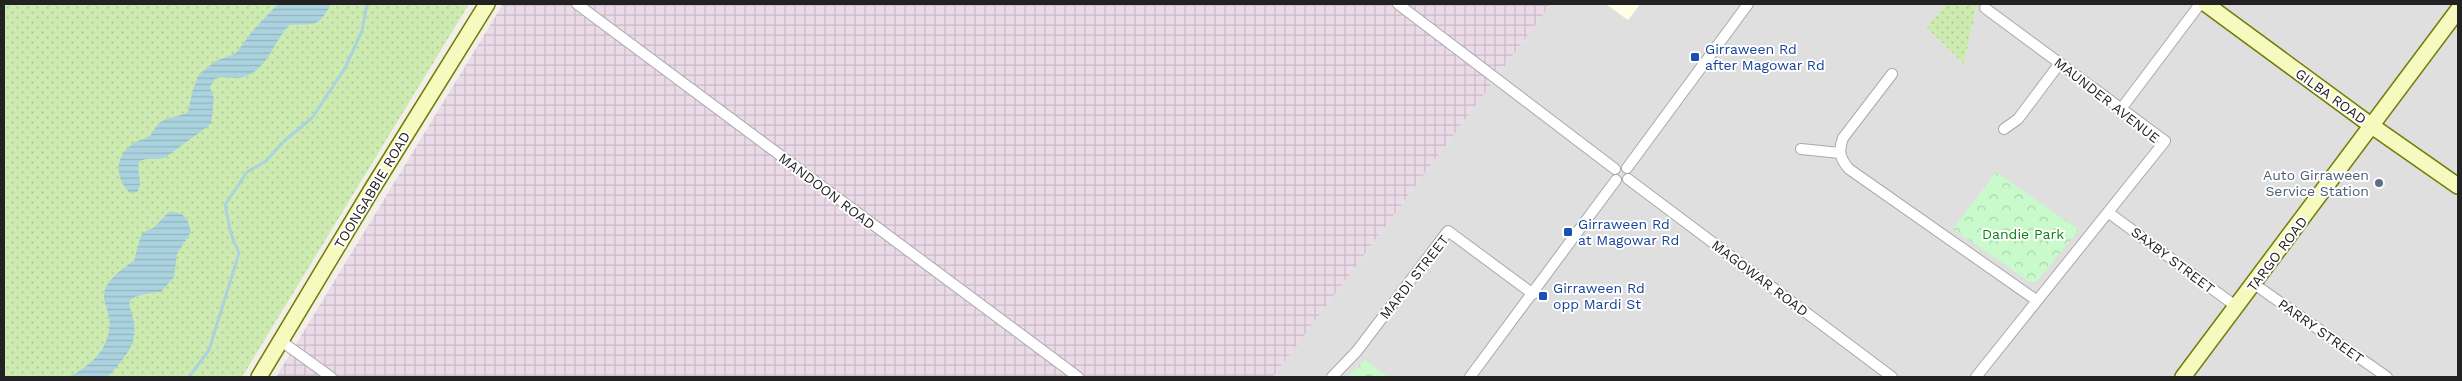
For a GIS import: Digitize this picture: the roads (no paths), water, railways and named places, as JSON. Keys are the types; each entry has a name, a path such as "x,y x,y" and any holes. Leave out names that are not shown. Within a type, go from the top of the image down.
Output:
{"street":[{"name":"TOONGABBIE ROAD","path":"259,377 372,189 487,4"},
{"name":"MANDOON ROAD","path":"577,4 1078,377"},
{"path":"1398,4 1615,169"},
{"path":"1627,168 1748,4"},
{"path":"2121,109 2200,4"},
{"name":"GILBA ROAD","path":"2206,4 2372,126 2458,186"},
{"name":"MAUNDER AVENUE","path":"1976,377 2165,141 1985,8"},
{"name":"TARGO ROAD","path":"2183,377 2458,10"},
{"path":"2004,128 2018,119 2060,64"},
{"path":"1892,74 1844,138 1840,153 1842,160 1849,170 2036,300"},
{"path":"1801,149 1840,153"},
{"path":"1615,169 1622,166 1627,168 1630,175 1628,179 1622,182 1616,180"},
{"path":"1615,169 1614,176 1616,180"},
{"name":"MAGOWAR ROAD","path":"1628,179 1892,377"},
{"path":"1470,377 1616,180"},
{"name":"SAXBY STREET","path":"2109,213 2237,307"},
{"name":"MARDI STREET","path":"1332,377 1357,351 1448,231 1533,294"},
{"name":"PARRY STREET","path":"2254,284 2387,377"},
{"path":"282,341 331,377"}],"water":[{"path":"278,4 331,4 322,18 314,24 289,25 264,62 251,74 240,78 222,77 215,79 210,87 214,99 211,124 166,157 145,159 139,162 140,185 137,192 130,193 121,180 119,173 120,159 124,153 136,142 147,138 162,121 188,112 193,89 199,74 216,61 236,53 254,29"},
{"path":"169,212 182,214 191,232 177,254 174,277 161,292 144,294 130,301 135,330 133,341 108,377 69,377 86,367 93,360 104,346 108,337 109,317 104,295 108,283 118,272 134,261 141,235 153,228"}],"waterway":[{"path":"189,377 209,350 239,253 231,234 225,205 247,172 266,161 283,142 312,118 345,68 362,31 367,4"}],"place":[{"name":"Girraween Rd after Magowar Rd","path":"1695,57"},
{"name":"Auto Girraween Service Station","path":"2379,183"},
{"name":"Girraween Rd at Magowar Rd","path":"1568,232"},
{"name":"Girraween Rd opp Mardi St","path":"1543,296"}],"park label":[{"name":"Dandie Park","path":"2023,234"}]}
